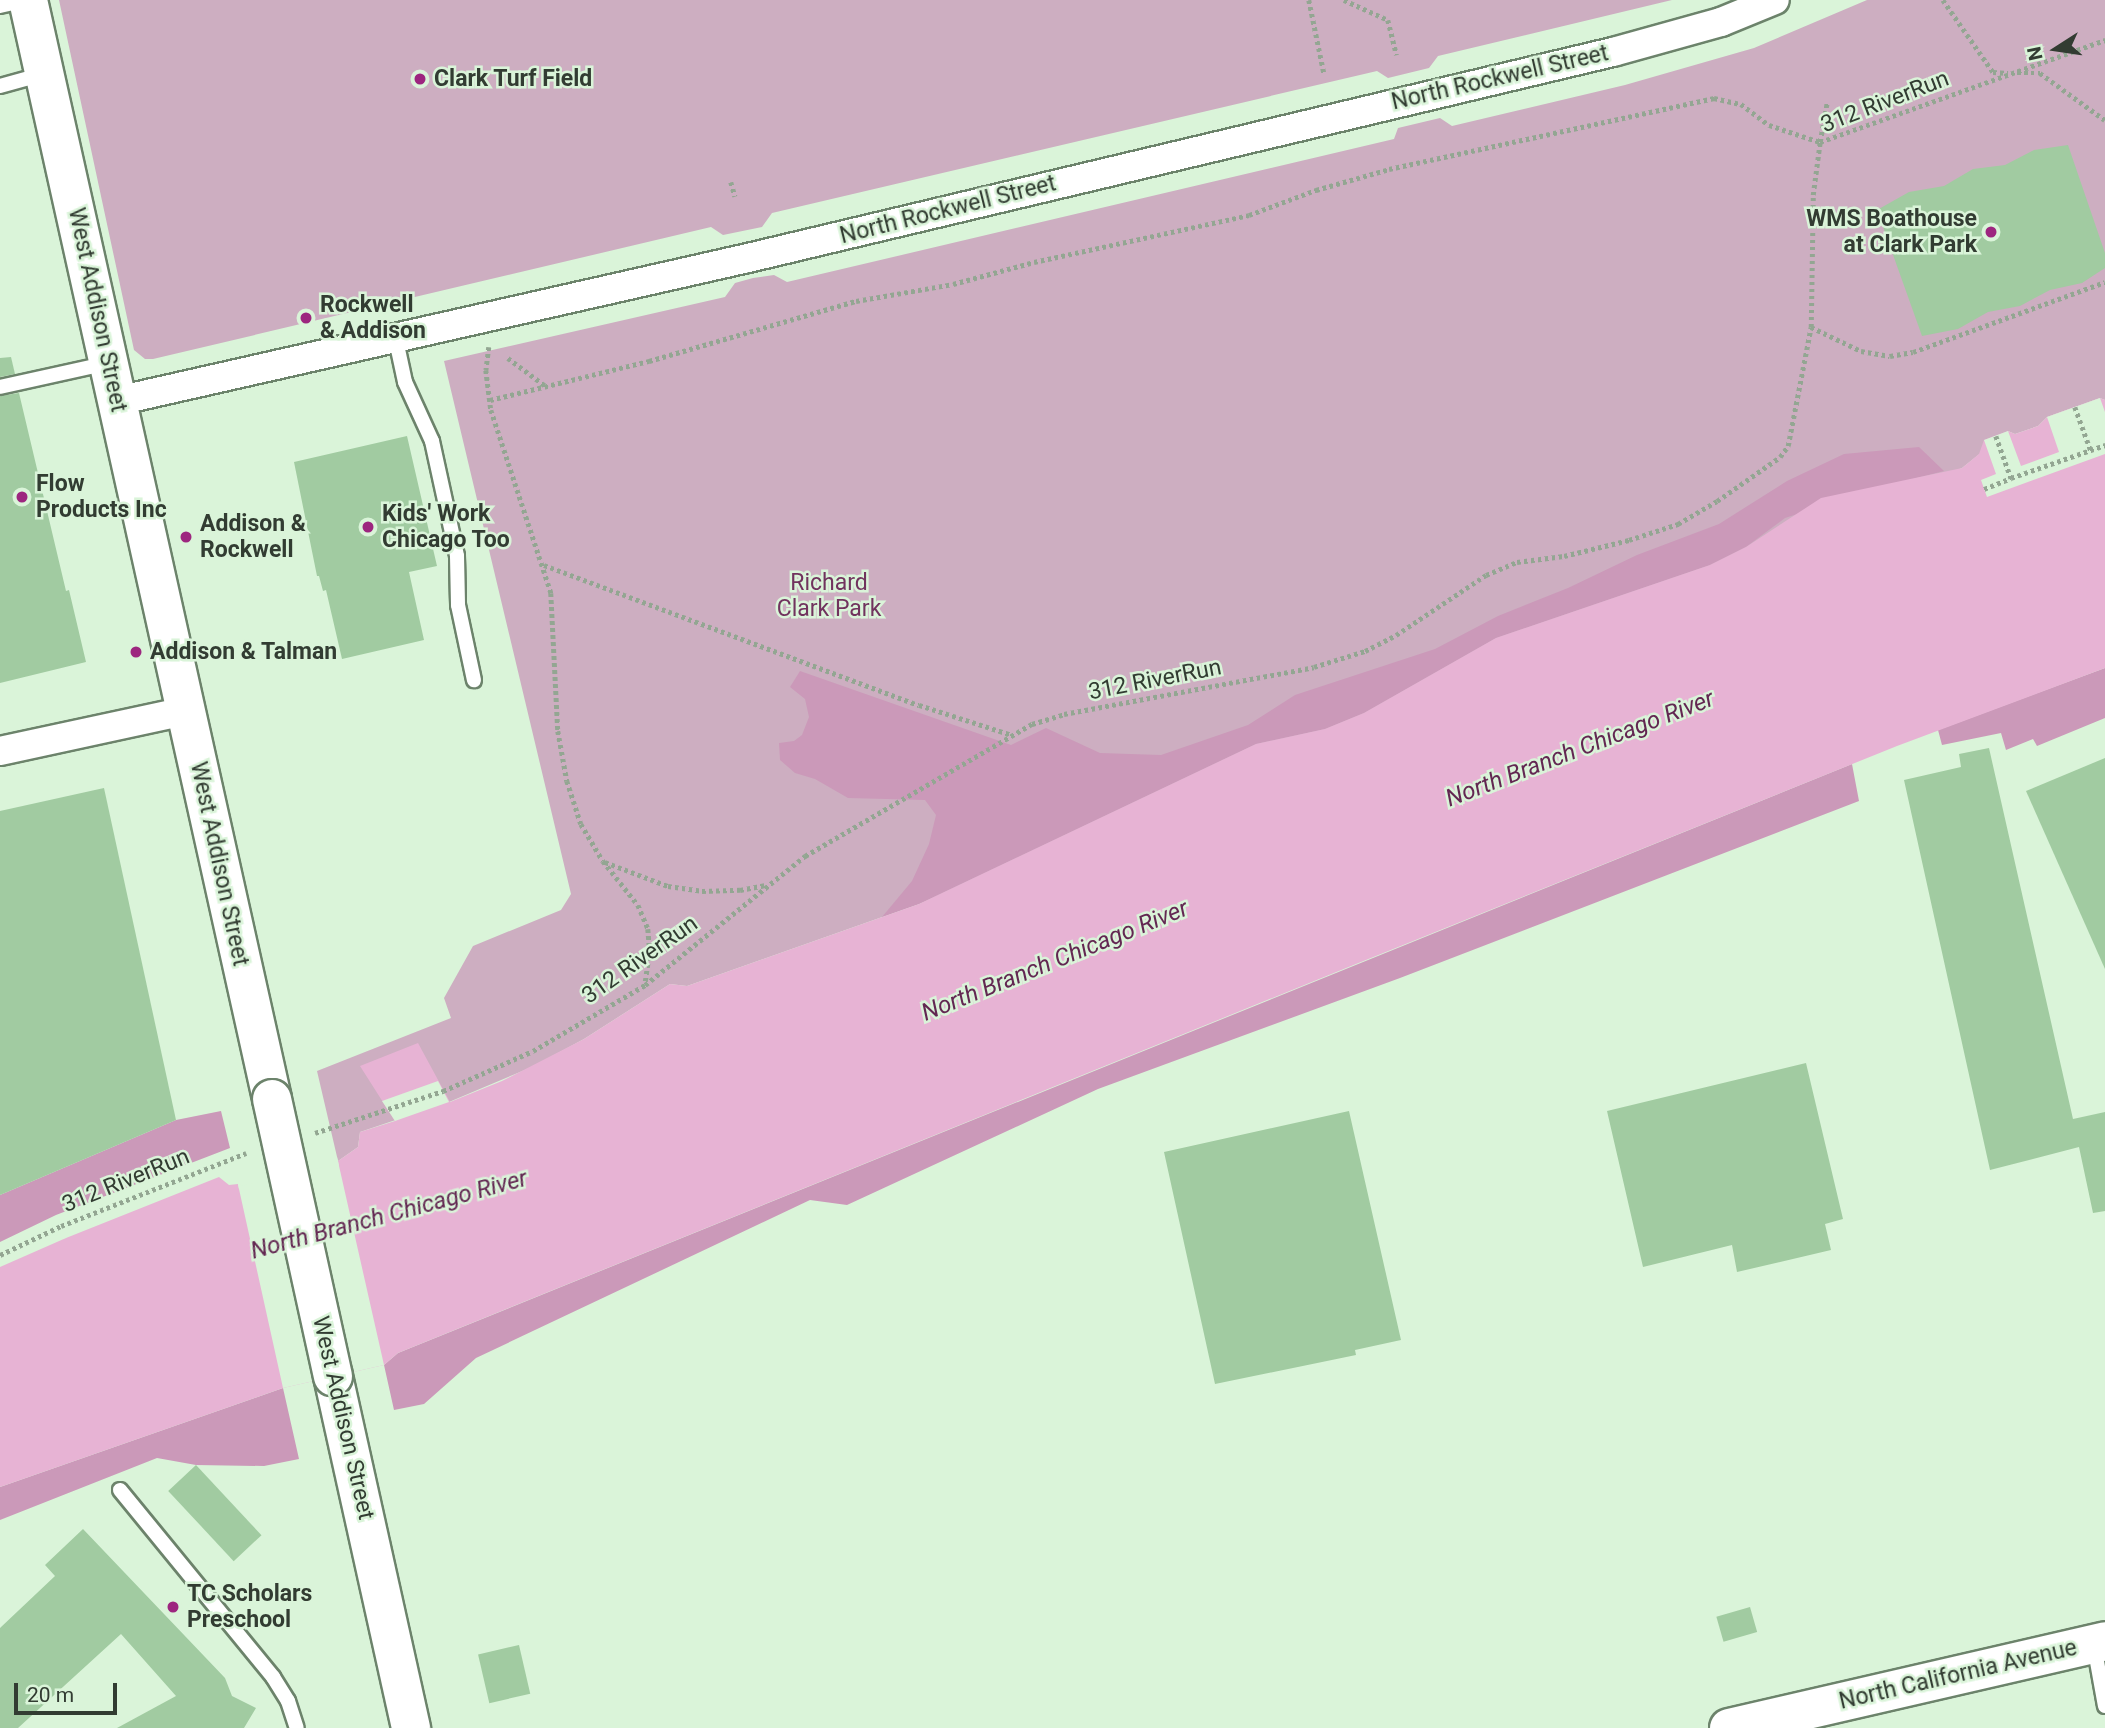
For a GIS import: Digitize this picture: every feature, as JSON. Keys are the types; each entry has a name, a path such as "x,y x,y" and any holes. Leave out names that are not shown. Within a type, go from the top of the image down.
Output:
{"main road":[{"name":"West Addison Street","path":"27,0 411,1728"},
{"name":"North California Avenue","path":"1729,1728 2099,1642"}],"street":[{"name":"North Rockwell Street","path":"117,401 491,318 1613,52 1721,22 1775,0"},
{"path":"0,751 185,711"}],"lane":[{"path":"0,6 27,0"},
{"path":"0,86 44,73"},
{"path":"396,340 405,382 432,441 457,556 458,605 474,680"},
{"path":"0,387 108,363"},
{"path":"120,1490 273,1678 288,1701 297,1728"},
{"path":"2099,1642 2105,1706"}],"path":[{"path":"1308,0 1325,73"},
{"path":"1344,0 1388,20 1397,55"},
{"path":"1943,0 1993,72 2040,73 2105,120"},
{"name":"312 RiverRun","path":"305,1136 443,1091 533,1051 645,985 805,856 1009,734 1064,714 1314,667 1365,652 1496,570 1517,562 1563,556 1629,540 1678,524 1749,480 1780,457 1788,446 1811,327 1813,195 1820,142 2105,40"},
{"path":"490,400 548,387 856,301 953,284 1034,262 1249,215 1316,190 1389,169 1714,97 1741,104 1782,130 1820,142 1827,103"},
{"path":"732,183 735,197"},
{"path":"1811,327 1861,351 1890,356 1913,352 2105,282"},
{"path":"491,318 486,370 490,400 499,439 551,593 558,731 567,781 581,824 603,861 638,905 648,929 649,950 645,985"},
{"path":"508,358 548,387"},
{"path":"2075,407 2091,451"},
{"path":"1996,436 2011,478"},
{"path":"1984,489 2105,446"},
{"path":"543,564 919,705 1009,734"},
{"path":"603,861 668,886 740,890 767,885"},
{"name":"312 RiverRun","path":"0,1255 61,1226 254,1150"}],"green space":[{"path":"59,0 1672,0 1438,56 1429,68 1388,78 1377,71 772,213 762,227 723,235 711,227 145,359 134,350"},
{"name":"Richard Clark Park","path":"1867,0 2105,0 2105,400 2100,398 2047,417 2038,426 2015,434 2008,431 1962,468 919,904 687,986 670,984 584,1039 532,1067 449,1102 360,1132 358,1147 338,1161 317,1071 451,1018 444,998 473,946 561,910 571,894 444,361 725,297 735,283 753,278 774,275 787,282 1394,139 1398,128 1440,118 1452,126 1625,85 1754,48"}],"shaded area":[{"path":"1919,447 1944,471 1885,486 1785,518 1746,547 1710,565 1496,638 1364,713 1325,729 1256,744 919,904 882,917 912,881 929,844 936,815 925,800 848,798 815,779 795,773 780,760 779,743 794,741 802,735 809,717 805,699 790,687 800,671 1011,745 1046,728 1100,753 1161,755 1248,725 1295,695 1435,649 1498,616 1568,588 1637,555 1719,524 1787,481 1844,454"},
{"path":"2105,668 2105,718 2037,746 2033,739 2006,750 2001,733 1942,745 1938,730"},
{"path":"1852,764 1859,801 1400,978 1098,1089 847,1205 810,1200 476,1358 424,1404 394,1410 384,1365 398,1353"},
{"path":"221,1111 230,1148 56,1215 0,1242 0,1195 176,1120"},
{"path":"283,1388 299,1459 264,1466 196,1465 157,1458 0,1520 0,1487"}],"water":[{"name":"North Branch Chicago River","path":"2100,398 2105,400 2105,668 1897,746 1356,964 398,1353 384,1365 283,1388 0,1487 0,1247 66,1238 219,1177 229,1185 238,1184 239,1189 339,1166 338,1161 358,1147 360,1132 395,1121 360,1066 418,1043 450,1102 502,1081 584,1039 670,984 687,986 919,904 1256,744 1325,729 1364,713 1496,638 1710,565 1746,547 1821,498 1962,468 1979,454 1984,440 2008,431 2015,434 2038,426 2047,417"}],"pier":[{"path":"2100,398 2105,412 2105,454 1987,497 1981,480 1996,474 1984,440 2008,431 2021,466 2059,452 2047,417"},
{"path":"438,1081 449,1102 395,1121 382,1101"},
{"path":"337,1157 384,1365 283,1388 237,1180 242,1186 335,1164"},
{"path":"64,1234 66,1238 0,1267 0,1243"}],"building":[{"name":"WMS Boathouse at Clark Park","path":"2068,145 2105,253 2105,268 2082,283 2050,290 2020,306 1988,312 1958,329 1922,336 1877,210 1909,192 1944,186 1973,169 2005,165 2034,150"},
{"path":"11,357 15,374 0,377 0,358"},
{"name":"Flow Products Inc","path":"19,393 66,591 69,590 86,662 0,683 0,396"},
{"name":"Kids' Work Chicago Too","path":"407,436 437,566 409,572 424,640 342,659 326,590 323,591 317,576 294,462"},
{"path":"1989,748 2073,1119 2105,1112 2105,1211 2093,1213 2079,1147 1990,1170 1904,780 1961,767 1959,754"},
{"path":"2105,758 2105,969 2026,791"},
{"path":"104,788 176,1120 0,1195 0,811"},
{"path":"1806,1063 1843,1219 1825,1224 1831,1250 1737,1272 1732,1245 1643,1267 1607,1111"},
{"path":"1349,1111 1401,1340 1355,1350 1356,1355 1215,1384 1164,1152"},
{"path":"196,1465 261,1535 234,1561 168,1491"},
{"path":"83,1529 225,1678 232,1696 256,1708 244,1728 117,1728 176,1696 121,1634 18,1728 0,1728 0,1628 55,1576 45,1565"},
{"path":"1750,1607 1757,1632 1724,1642 1716,1617"},
{"path":"519,1645 530,1694 489,1703 478,1654"}],"place":[{"name":"Clark Turf Field","path":"420,79"},
{"name":"WMS Boathouse at Clark Park","path":"1991,232"},
{"name":"Rockwell & Addison","path":"306,318"},
{"name":"Flow Products Inc","path":"22,497"},
{"name":"Kids' Work Chicago Too","path":"368,527"},
{"name":"Addison & Rockwell","path":"186,537"},
{"name":"Addison & Talman","path":"136,652"},
{"name":"TC Scholars Preschool","path":"173,1607"}]}
